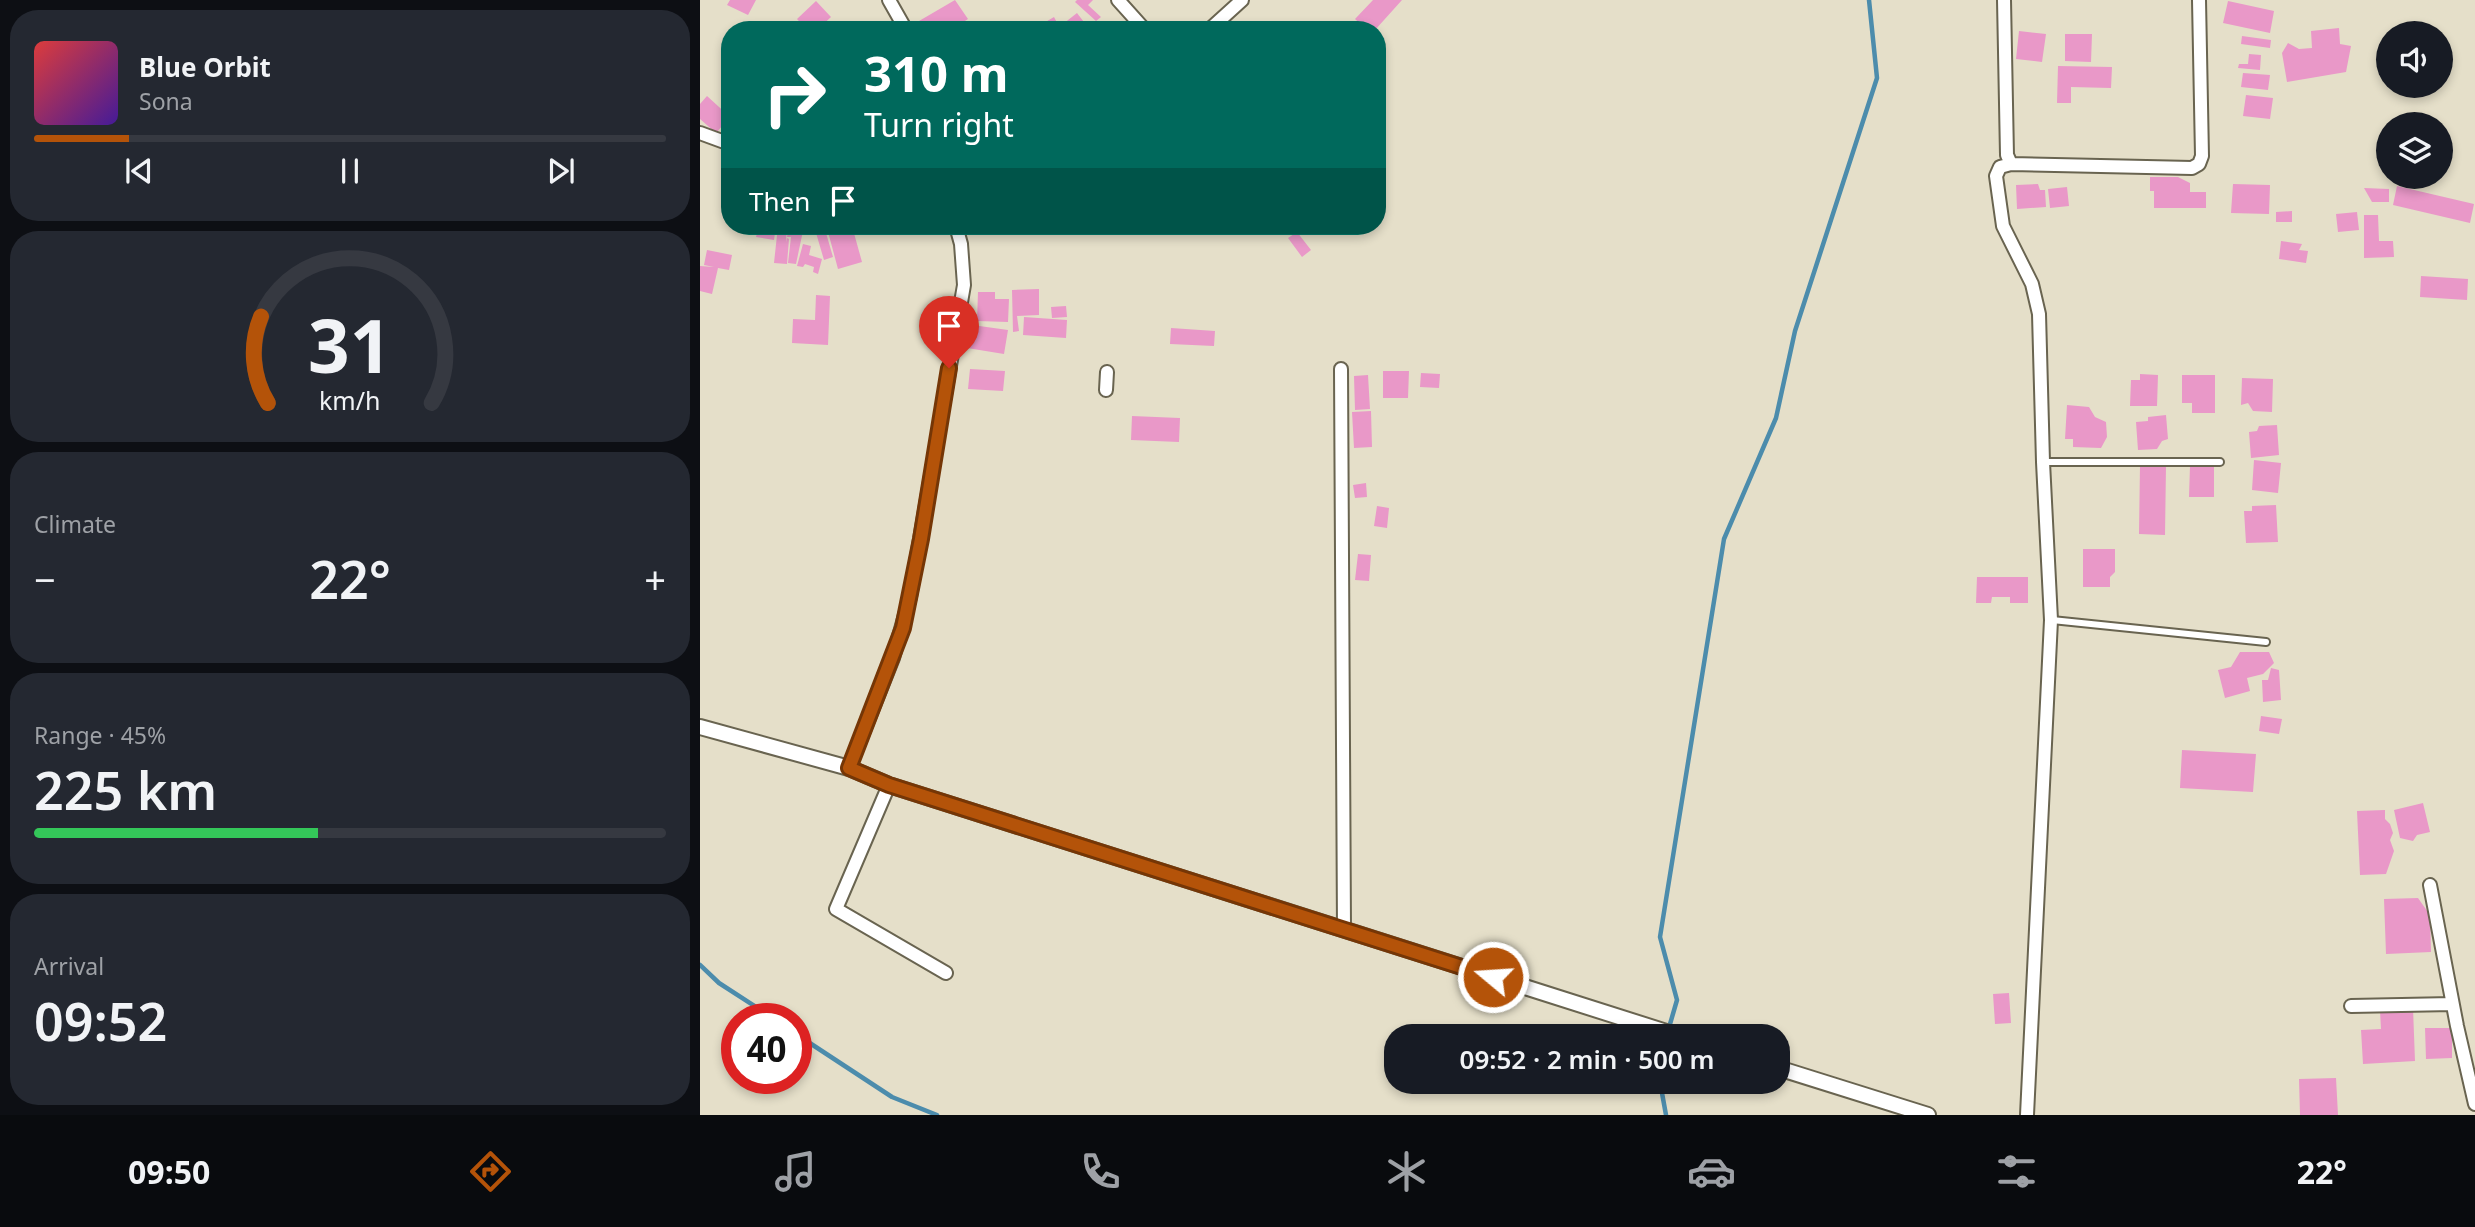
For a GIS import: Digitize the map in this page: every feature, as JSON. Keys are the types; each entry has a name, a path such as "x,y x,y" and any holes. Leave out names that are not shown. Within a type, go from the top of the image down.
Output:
{"street":[{"path":"889,0 901,21"},
{"path":"1118,0 1137,21"},
{"path":"1219,21 1242,0"},
{"path":"2004,0 2007,155 2011,164"},
{"path":"2027,1115 2051,620 2042,462 2039,314 2032,284 2003,226 1996,176 2000,167 2011,164 2192,168 2199,164 2202,156 2199,0"},
{"path":"700,134 721,141"},
{"path":"849,768 893,657 910,597 964,285 958,235"},
{"path":"1341,369 1344,929"},
{"path":"1106,390 1107,372"},
{"path":"700,727 849,768 889,785 1641,1024"},
{"path":"889,785 836,909 946,973"},
{"path":"2430,884 2452,1004 2475,1104"},
{"path":"2351,1006 2452,1004"},
{"path":"1790,1072 1928,1115"}],"lane":[{"path":"2042,462 2220,462"},
{"path":"2051,620 2266,642"}],"building":[{"path":"730,0 756,0 748,15 727,5"},
{"path":"955,0 968,19 965,21 919,21"},
{"path":"1093,0 1088,5 1101,17 1096,21 1075,2"},
{"path":"1373,0 1402,0 1383,21 1355,19"},
{"path":"816,1 831,17 827,21 797,19"},
{"path":"2228,1 2274,11 2270,33 2223,23"},
{"path":"1077,13 1083,21 1067,21"},
{"path":"2339,28 2340,44 2351,46 2346,72 2287,82 2282,53 2288,43 2299,49 2312,48 2311,31"},
{"path":"2019,31 2046,34 2042,62 2016,59"},
{"path":"2065,34 2092,34 2091,62 2065,61"},
{"path":"2242,36 2271,40 2270,48 2241,44"},
{"path":"2249,54 2261,55 2260,70 2238,68 2239,64 2248,64"},
{"path":"2058,66 2112,67 2111,88 2071,87 2071,103 2057,103"},
{"path":"2243,73 2270,75 2268,90 2241,87"},
{"path":"2246,95 2273,98 2270,119 2243,116"},
{"path":"707,96 721,109 721,127 716,133 700,119 700,104"},
{"path":"2150,177 2178,177 2190,183 2190,192 2206,192 2206,208 2154,208 2154,191 2150,191"},
{"path":"2038,184 2040,190 2045,190 2046,207 2017,209 2016,185"},
{"path":"2233,184 2270,185 2269,214 2231,213"},
{"path":"2067,187 2069,206 2050,208 2048,189"},
{"path":"2364,188 2389,189 2389,202 2372,202"},
{"path":"2396,189 2410,189 2474,204 2470,223 2393,205"},
{"path":"2292,211 2292,222 2276,222 2276,212"},
{"path":"2357,212 2359,230 2338,232 2336,214"},
{"path":"2364,215 2378,215 2379,241 2393,241 2394,257 2364,258"},
{"path":"757,235 775,235 774,240"},
{"path":"777,235 786,235 786,242 787,238 789,239 787,264 774,263"},
{"path":"802,235 796,264 788,263 791,237 787,237"},
{"path":"817,235 827,235 833,257 824,260"},
{"path":"829,235 854,235 862,262 838,269"},
{"path":"1299,235 1311,250 1302,257 1288,238"},
{"path":"2281,241 2302,244 2299,250 2308,251 2306,263 2279,259"},
{"path":"803,244 811,246 809,255 822,259 818,274 813,272 814,267 805,264 803,267 797,266"},
{"path":"707,250 732,255 729,270 718,268 712,294 700,291 700,266 714,267 704,265"},
{"path":"2421,276 2468,279 2467,300 2420,297"},
{"path":"1039,289 1039,315 1017,316 1019,331 1013,332 1012,290"},
{"path":"978,292 995,292 995,299 1009,299 1008,322 977,321"},
{"path":"816,295 830,296 828,345 792,343 793,319 815,320"},
{"path":"1066,306 1067,317 1052,318 1051,307"},
{"path":"1024,317 1067,320 1066,338 1023,335"},
{"path":"965,324 1008,330 1004,354 961,347"},
{"path":"1171,328 1215,331 1214,346 1170,344"},
{"path":"970,369 1005,371 1003,391 968,389"},
{"path":"1383,371 1409,371 1408,398 1383,398"},
{"path":"1421,373 1440,374 1439,388 1420,387"},
{"path":"2140,374 2158,375 2157,406 2130,406 2131,380 2140,380"},
{"path":"1368,375 1370,409 1355,410 1354,376"},
{"path":"2182,375 2215,375 2215,413 2192,413 2192,403 2182,403"},
{"path":"2242,378 2273,379 2272,412 2253,411 2248,403 2241,405"},
{"path":"2067,405 2089,407 2095,417 2106,422 2107,437 2101,448 2073,447 2073,439 2065,439"},
{"path":"1371,411 1372,447 1354,448 1352,412"},
{"path":"2166,415 2168,439 2162,441 2157,449 2138,450 2136,422 2148,421 2148,417"},
{"path":"1132,416 1180,418 1179,442 1131,440"},
{"path":"2277,425 2279,455 2251,458 2249,432 2257,431 2259,426"},
{"path":"2254,460 2281,463 2278,493 2252,490"},
{"path":"2140,466 2166,466 2165,535 2139,534"},
{"path":"2190,466 2214,466 2214,497 2189,497"},
{"path":"1366,483 1367,497 1355,498 1353,485"},
{"path":"2276,505 2278,542 2246,543 2244,511 2252,511 2252,506"},
{"path":"1377,506 1389,508 1387,528 1374,526"},
{"path":"2083,549 2115,549 2115,572 2110,577 2110,587 2083,587"},
{"path":"1358,554 1371,555 1369,581 1355,580"},
{"path":"1977,577 2028,577 2028,603 2010,603 2010,597 1992,597 1991,603 1976,603"},
{"path":"2240,652 2269,652 2274,663 2263,674 2247,678 2250,691 2225,698 2218,670 2231,667"},
{"path":"2271,668 2279,670 2281,700 2263,702 2262,680 2268,680"},
{"path":"2261,716 2282,719 2279,734 2259,731"},
{"path":"2182,750 2256,754 2253,792 2180,788"},
{"path":"2423,803 2430,832 2417,835 2413,841 2400,838 2394,810"},
{"path":"2385,810 2385,819 2393,833 2390,840 2394,851 2386,874 2360,875 2357,811"},
{"path":"2418,898 2430,915 2431,952 2386,954 2384,899"},
{"path":"2009,993 2011,1023 1995,1024 1993,994"},
{"path":"2413,1008 2415,1061 2363,1064 2361,1030 2381,1029 2380,1010"},
{"path":"2425,1028 2452,1028 2452,1058 2426,1059"},
{"path":"2336,1078 2338,1115 2300,1115 2299,1079"}],"waterway":[{"path":"1670,1024 1677,1000 1660,937 1724,539 1776,418 1795,331 1877,78 1869,0"},
{"path":"700,965 719,983 750,1003"},
{"path":"812,1044 892,1097 937,1115"},
{"path":"1662,1094 1666,1115"}],"route":[{"path":"949,368 921,539 903,628 849,768 889,785 1493,977"}]}
